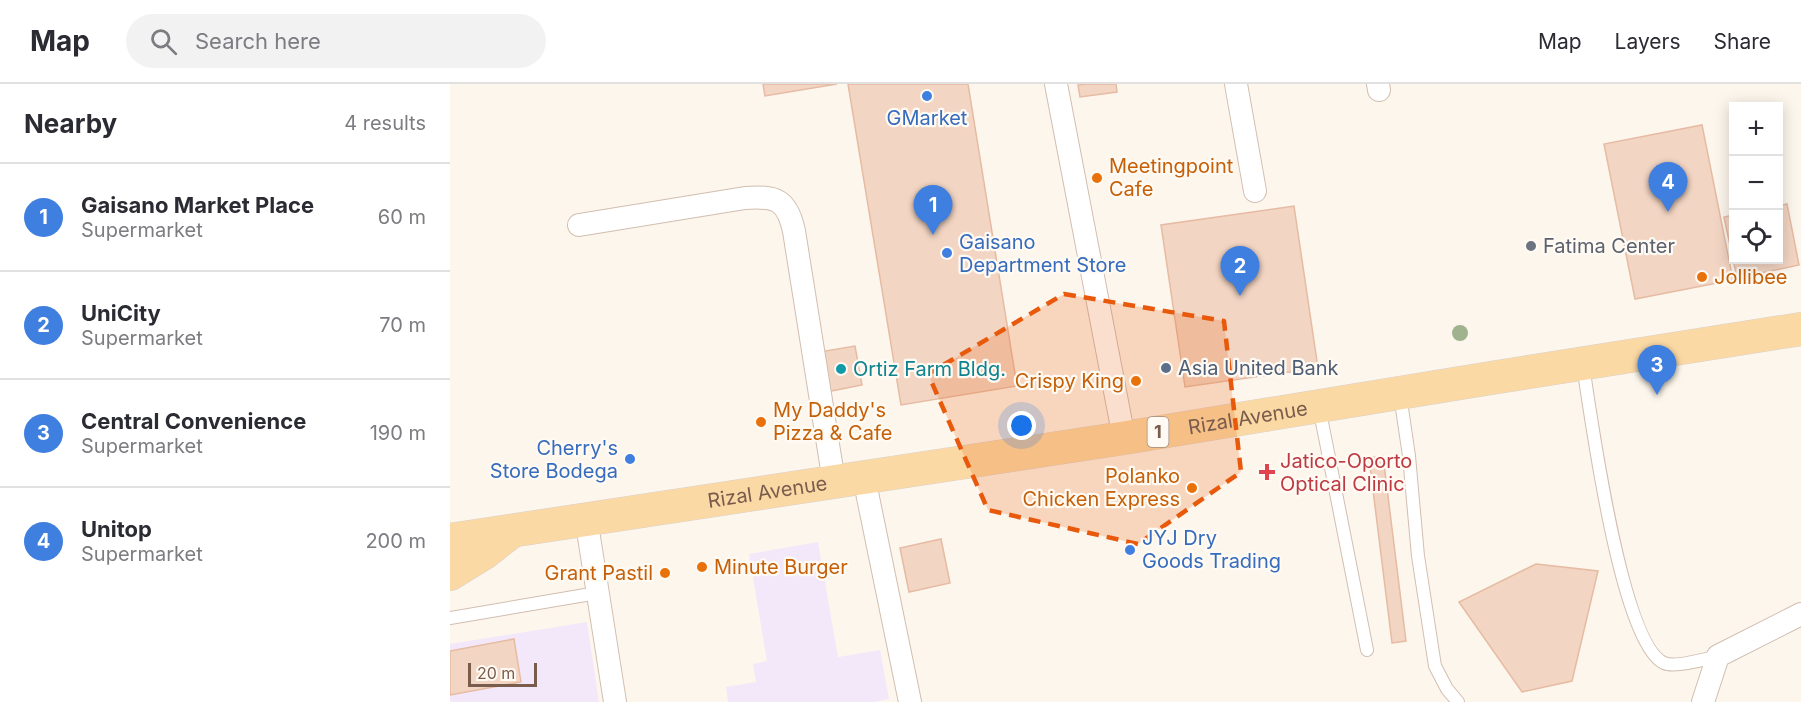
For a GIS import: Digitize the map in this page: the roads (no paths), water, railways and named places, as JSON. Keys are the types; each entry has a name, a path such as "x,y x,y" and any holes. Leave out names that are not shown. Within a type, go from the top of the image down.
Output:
{"main road":[{"name":"Rizal Avenue","path":"450,540 1124,438 1801,330"},
{"name":"Rizal Avenue","path":"450,574 484,553 514,530"}],"street":[{"path":"1056,84 1124,438"},
{"path":"1236,84 1255,191"},
{"path":"579,225 745,198 768,197 778,200 785,207 791,218 849,480 910,702"},
{"path":"586,518 615,702"},
{"path":"1703,702 1718,656 1801,614"}],"lane":[{"path":"1583,364 1622,578 1641,634 1653,654 1667,664 1718,656"},
{"path":"1399,393 1409,456 1418,556 1435,666 1447,689 1458,702"},
{"path":"1318,406 1367,650"},
{"path":"450,618 597,593"}],"place":[{"name":"GMarket","path":"927,96"},
{"name":"Meetingpoint Cafe","path":"1097,178"},
{"name":"Unitop","path":"1668,212"},
{"name":"Gaisano Market Place","path":"933,235"},
{"name":"Fatima Center","path":"1531,246"},
{"name":"Gaisano Department Store","path":"947,253"},
{"name":"Jollibee","path":"1702,277"},
{"name":"UniCity","path":"1240,296"},
{"name":"Asia United Bank","path":"1166,368"},
{"name":"Ortiz Farm Bldg.","path":"841,369"},
{"name":"Crispy King","path":"1136,381"},
{"name":"Central Convenience","path":"1657,395"},
{"name":"My Daddy's Pizza & Cafe","path":"761,422"},
{"name":"Cherry's Store Bodega","path":"630,459"},
{"name":"Jatico-Oporto Optical Clinic","path":"1267,472"},
{"name":"Polanko Chicken Express","path":"1192,488"},
{"name":"JYJ Dry Goods Trading","path":"1130,550"},
{"name":"Minute Burger","path":"702,567"},
{"name":"Grant Pastil","path":"665,573"}]}
